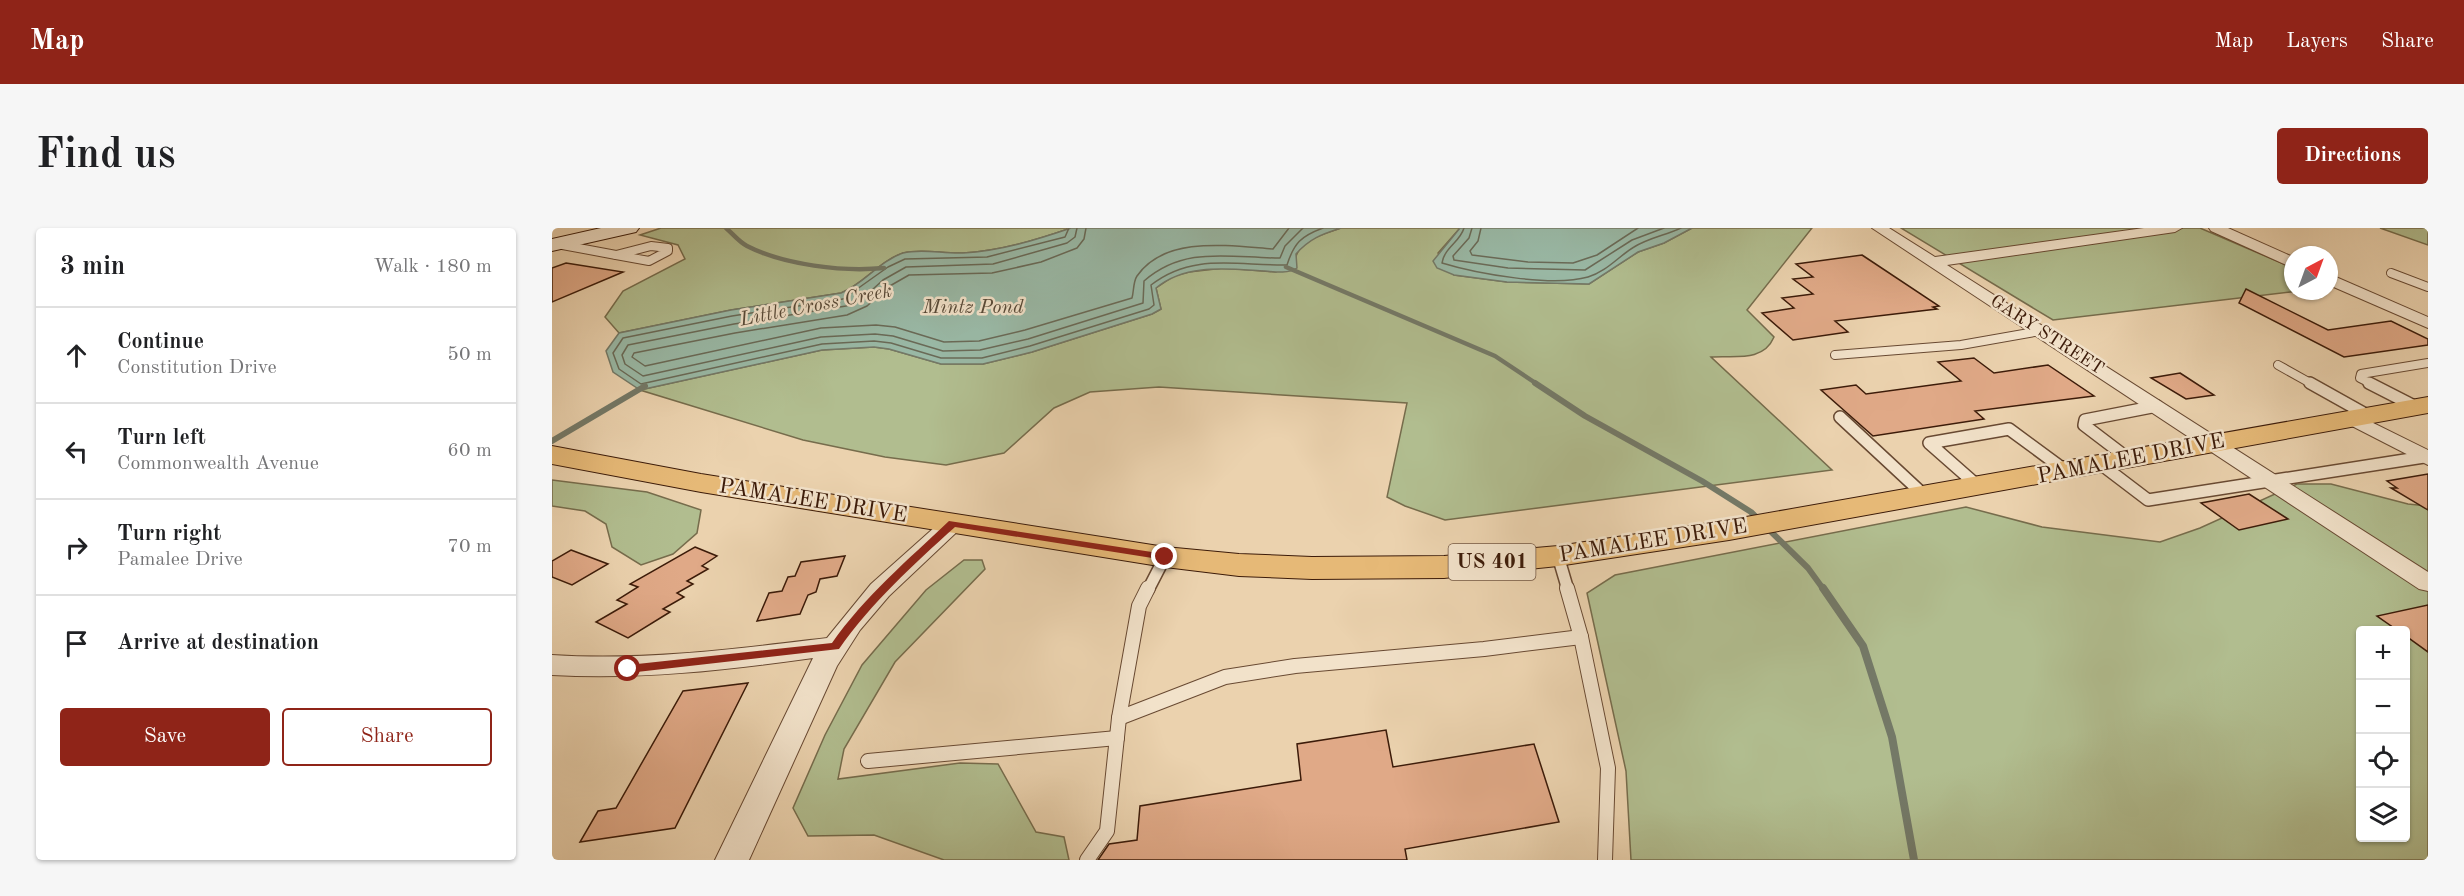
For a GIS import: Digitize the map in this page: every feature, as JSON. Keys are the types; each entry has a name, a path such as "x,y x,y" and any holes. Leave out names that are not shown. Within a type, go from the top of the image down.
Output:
{"main road":[{"name":"PAMALEE DRIVE","path":"552,455 701,483 1165,557 1239,565 1312,568 1444,567 1558,556 1719,532 2116,463 2422,406"}],"street":[{"path":"554,245 628,228"},
{"name":"GARY STREET","path":"1879,228 2215,443 2428,583"},
{"path":"1932,262 2175,228"},
{"path":"2216,228 2284,259"},
{"path":"2338,283 2428,324"},
{"path":"2362,418 2426,458"},
{"path":"732,860 824,663 835,646 880,590 953,524"},
{"path":"552,665 593,669 666,667 835,646"}],"lane":[{"path":"554,245 649,261 668,248 651,246 616,255"},
{"path":"2391,273 2428,287"},
{"path":"1835,355 1960,345 2040,331"},
{"path":"2422,406 2360,378 2361,374 2428,363"},
{"path":"2278,365 2362,418"},
{"path":"2157,406 2085,420 2084,425 2148,500 2426,458"},
{"path":"1840,417 1925,496"},
{"path":"1978,487 1929,443 2009,429 2066,471"},
{"path":"1558,556 1581,637 1608,768 1605,860"},
{"path":"1087,860 1107,831 1119,718 1139,606 1165,557"},
{"path":"1119,718 1225,677 1295,666 1484,649 1581,637"},
{"path":"868,760 1117,738"}],"shaded area":[{"path":"661,228 1071,228 1031,241 991,250 963,253 918,251 903,253 886,261 857,284 841,293 731,310 619,333 605,317 623,291 685,259 678,245 640,235"},
{"path":"1341,228 1460,228 1438,253 1454,275 1507,282 1589,284 1638,252 1664,243 1692,228 1812,228 1747,310 1774,337 1769,345 1763,351 1747,356 1711,357 1832,470 1445,520 1387,497 1407,403 1159,387 1090,392 1054,408 1004,453 946,465 885,457 803,440 640,390 822,350 874,347 941,364 983,364 1032,352 1152,314 1161,309 1156,288 1174,276 1224,268 1276,272 1295,260 1301,247 1307,242"},
{"path":"1901,228 2200,228 2284,264 2284,293 2053,320"},
{"path":"2380,228 2428,228 2428,245"},
{"path":"552,480 647,492 701,510 697,533 673,554 641,565 612,547 606,524 585,511 552,506"},
{"path":"2297,484 2331,484 2408,504 2428,506 2428,860 1631,860 1626,771 1587,593 1615,575 1966,507 2042,527 2160,542 2200,528"},
{"path":"964,560 982,560 985,569 895,662 844,749 838,779 960,763 998,764 1036,832 1064,837 1069,860 944,860 874,835 808,836 793,808 825,735 862,665 926,590"}],"water":[{"name":"Mintz Pond","path":"1071,228 1341,228 1306,244 1296,254 1297,268 1293,270 1281,272 1208,269 1180,275 1156,288 1161,309 1152,314 1032,352 983,364 941,364 874,347 822,350 640,390 613,372 606,351 619,333 731,310 841,293 857,284 886,261 903,253 918,251 963,253 991,250 1031,241"},
{"path":"1460,228 1692,228 1664,243 1638,252 1589,284 1507,282 1454,275 1437,268 1433,261"}],"building":[{"path":"1862,255 1939,306 1933,307 1937,309 1835,321 1848,332 1793,340 1762,313 1794,308 1782,298 1813,294 1793,279 1813,277 1796,264"},
{"path":"566,263 623,272 552,302 552,268"},
{"path":"2246,289 2328,330 2391,321 2428,339 2428,345 2344,357 2239,303"},
{"path":"1974,358 1994,373 2048,365 2094,396 1975,411 1984,419 1873,436 1821,390 1856,385 1866,394 1961,381 1938,362"},
{"path":"2180,373 2214,395 2186,399 2151,378"},
{"path":"2428,474 2428,510 2391,488 2397,488 2387,481"},
{"path":"2249,494 2288,519 2239,530 2201,503"},
{"path":"695,547 717,556 702,566 708,569 687,581 693,584 677,593 684,597 663,609 670,612 628,638 596,622 627,604 617,600 638,587 630,584"},
{"path":"571,550 608,564 572,585 552,577 552,561"},
{"path":"845,556 837,576 820,579 816,592 808,595 800,614 757,621 769,593 782,591 788,577 795,576 801,562"},
{"path":"2428,605 2428,652 2410,639 2410,626 2391,626 2377,616"},
{"path":"748,683 675,828 580,842 598,811 616,808 683,691"},
{"path":"1386,730 1393,767 1534,744 1559,822 1405,849 1407,860 1098,860 1109,844 1137,840 1140,806 1301,780 1297,744"}],"waterway":[{"path":"726,228 747,246 778,258 832,268 884,268"},
{"path":"1286,267 1495,356 1537,384"},
{"path":"1535,383 1585,416 1702,481 1751,512 1808,568 1824,590"},
{"name":"Little Cross Creek","path":"552,441 645,386"},
{"path":"1823,588 1863,646 1892,737 1914,860"}],"route":[{"path":"628,669 666,667 835,646 880,590 953,524 1165,557"}]}
